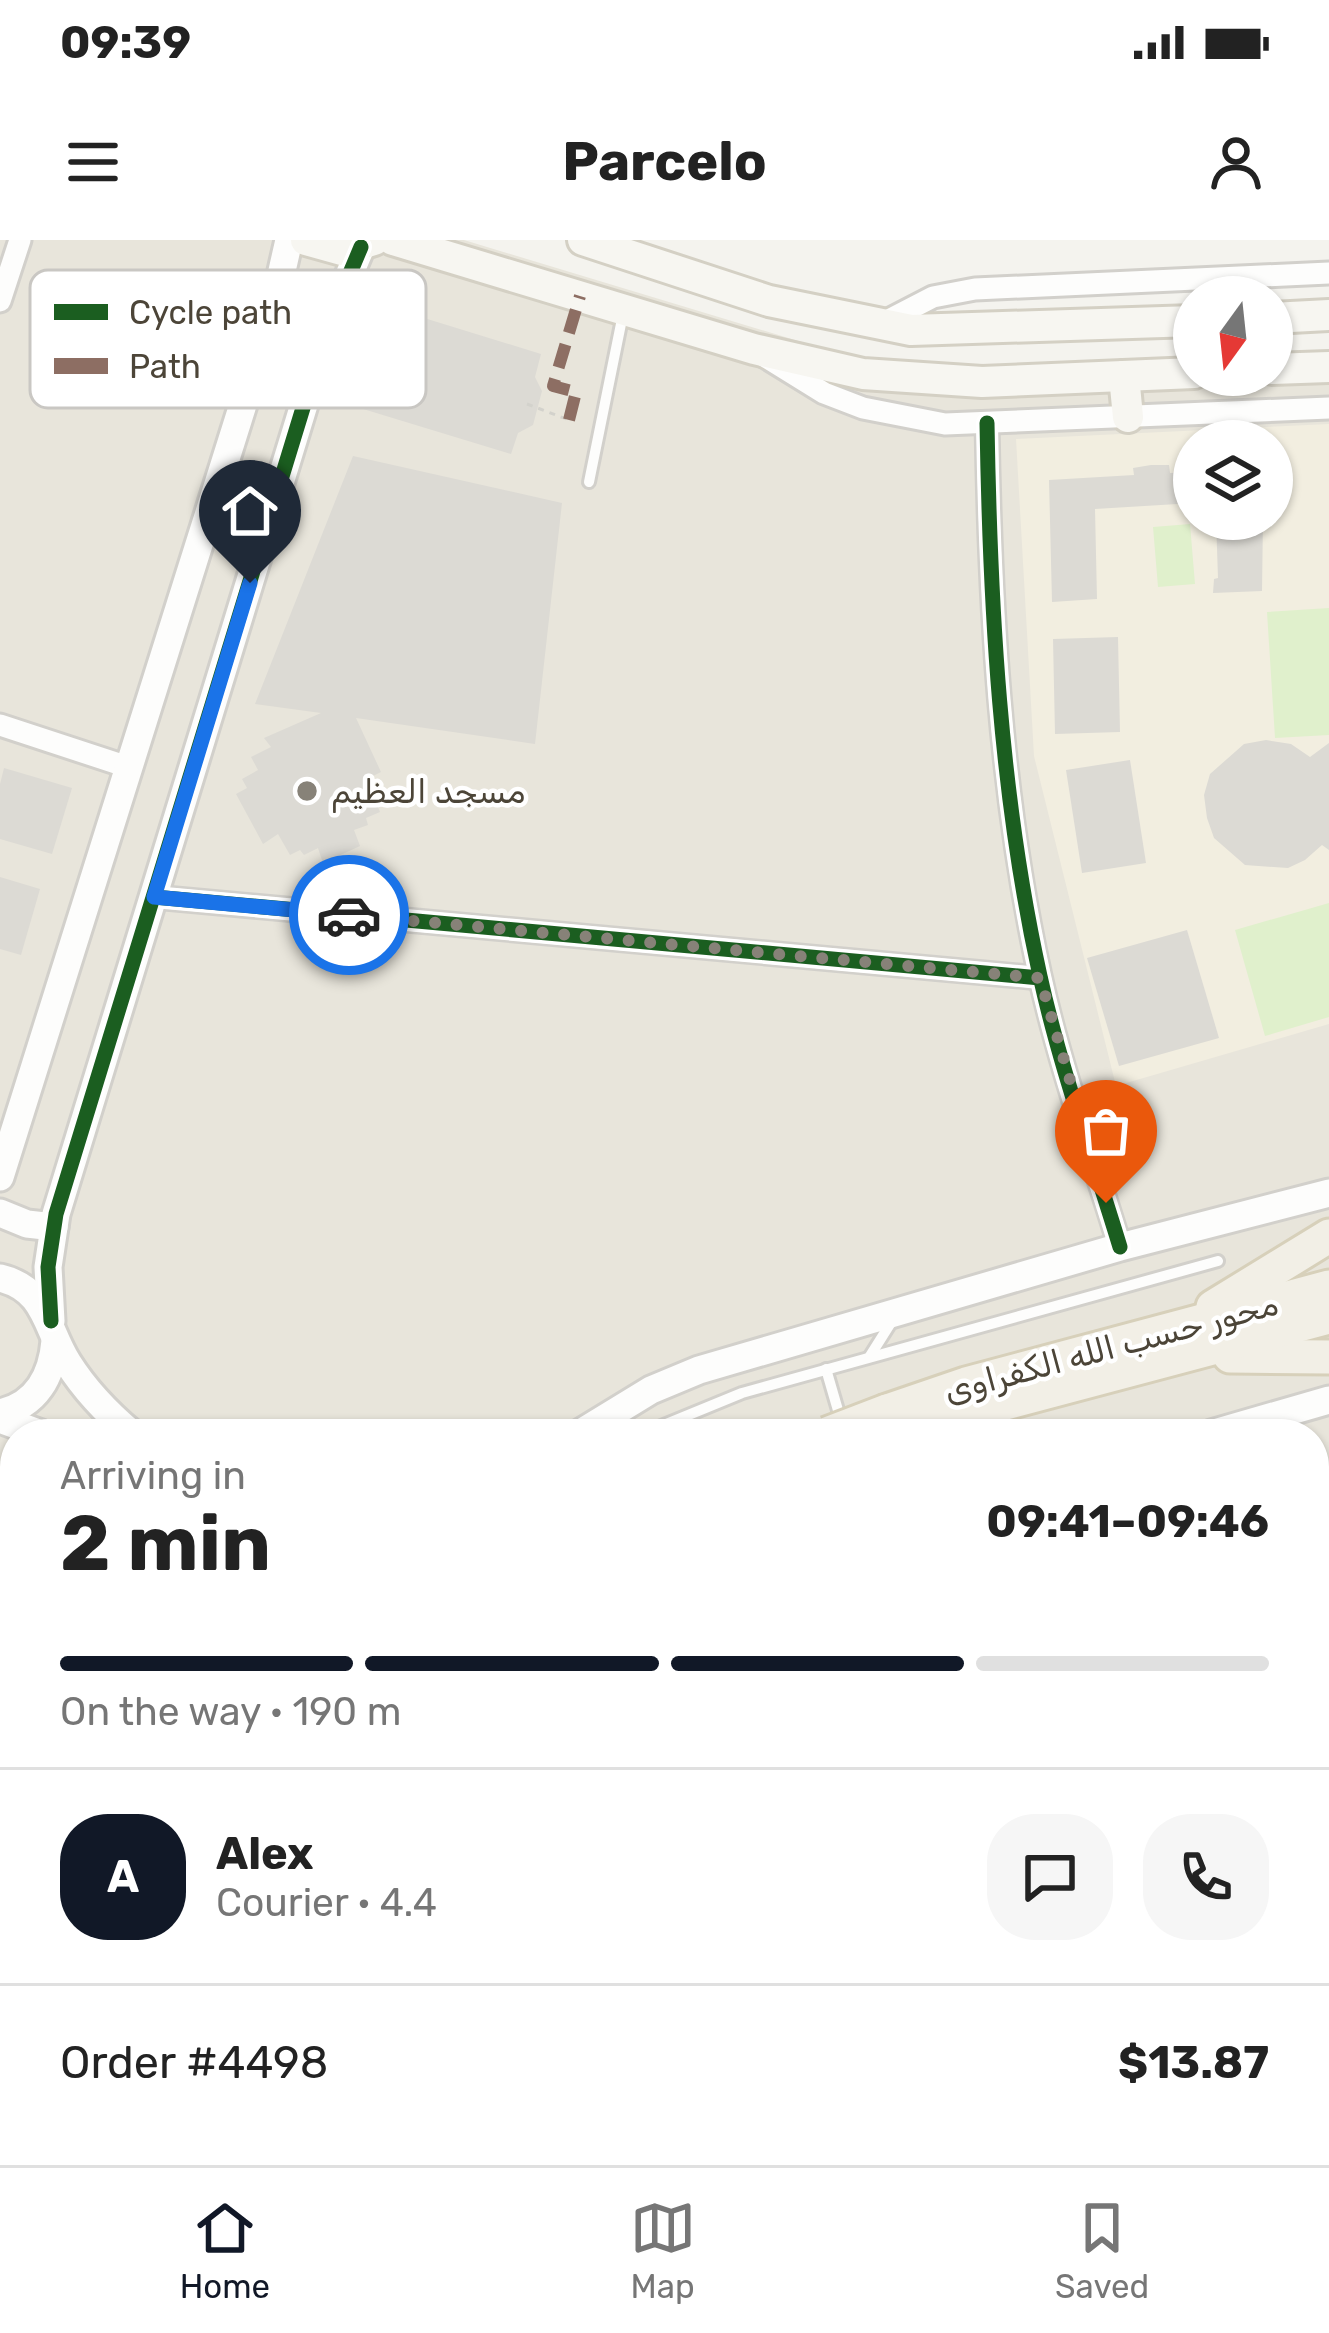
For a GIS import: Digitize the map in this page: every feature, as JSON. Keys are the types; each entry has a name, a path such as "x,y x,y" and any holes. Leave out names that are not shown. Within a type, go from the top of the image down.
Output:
{"main road":[{"path":"306,240 323,248 367,243"},
{"path":"393,240 754,349 863,374 982,382 1173,374"},
{"path":"583,240 822,314 878,326 940,332 1173,322"},
{"path":"808,362 818,356 828,336 822,314"},
{"path":"1293,317 1329,315"},
{"path":"863,374 862,348 878,326"},
{"path":"1293,368 1329,367"},
{"path":"1124,376 1128,417"},
{"path":"1182,1342 1329,1236"},
{"name":"محور حسب الله الكفراوى","path":"1182,1342 1329,1287"},
{"name":"محور حسب الله الكفراوى","path":"902,1419 966,1384 1329,1317"},
{"path":"1182,1342 1329,1357"}],"street":[{"path":"283,270 290,240"},
{"path":"0,301 17,244"},
{"path":"878,326 914,304 954,292 1329,273"},
{"path":"754,349 824,393 863,408 945,424 1329,408"},
{"path":"0,1177 242,408"},
{"path":"0,1416 30,1400 45,1383 53,1363 48,1267 54,1227 303,408"},
{"path":"987,423 989,585 1017,844 1040,978 1120,1247"},
{"path":"0,725 128,767"},
{"path":"154,897 1040,978"},
{"path":"608,1419 651,1390 699,1370 1120,1247 1329,1193"},
{"path":"0,1213 27,1224 54,1227"},
{"path":"0,1278 26,1289 41,1303 89,1393 116,1419"},
{"path":"1263,1419 1329,1400"}],"lane":[{"path":"589,482 624,310"},
{"path":"684,1419 742,1393 1218,1261"},
{"path":"869,1358 897,1313"},
{"path":"826,1370 841,1419"}],"path":[{"path":"527,404 569,420"}],"shaded area":[{"path":"0,240 464,240 884,367 1173,374 1173,396 1293,396 1293,372 1329,367 1329,1419 0,1419"},
{"path":"1329,424 1329,1024 1116,1086 1034,756 1016,439 1173,431 1173,540 1293,540 1293,426"}],"green space":[{"path":"1173,525 1173,540 1191,540 1195,584 1158,587 1153,527"},
{"path":"1329,608 1329,735 1275,738 1267,612"},
{"path":"1329,903 1329,1017 1265,1036 1235,930"}],"building":[{"path":"426,319 541,354 535,377 542,391 533,425 518,433 511,454 360,408 426,408"},
{"path":"353,456 562,503 535,744 356,718 381,772 367,779 380,812 366,818 368,825 354,830 360,846 323,863 318,848 290,855 278,834 263,844 236,794 247,788 242,779 258,770 251,757 271,747 264,738 321,713 255,704"},
{"path":"1169,465 1173,504 1095,509 1097,599 1052,602 1049,480 1134,475 1133,468"},
{"path":"1217,540 1263,540 1262,591 1213,593 1218,578"},
{"path":"1118,637 1120,732 1055,734 1053,639"},
{"path":"1266,740 1291,744 1310,757 1329,743 1329,850 1322,845 1288,868 1245,865 1214,838 1207,818 1204,795 1210,774 1244,744"},
{"path":"1130,760 1146,863 1082,873 1066,770"},
{"path":"4,768 72,788 52,854 0,839"},
{"path":"0,877 40,889 21,955 0,949"},
{"path":"1187,930 1219,1038 1119,1066 1087,958"}],"marked path":[{"path":"569,420 576,392 553,386 580,296"}],"cycle path":[{"path":"351,270 361,247"},
{"path":"51,1321 48,1267 56,1214 303,408"},
{"path":"987,423 991,562 1006,770 1026,908 1048,1010 1120,1247"},
{"path":"154,897 1040,978"}],"way so far":[{"path":"349,915 1040,978 1106,1203"}],"place":[{"name":"مسجد العظيم","path":"307,791"}],"route":[{"path":"250,583 154,897 349,915"}]}
